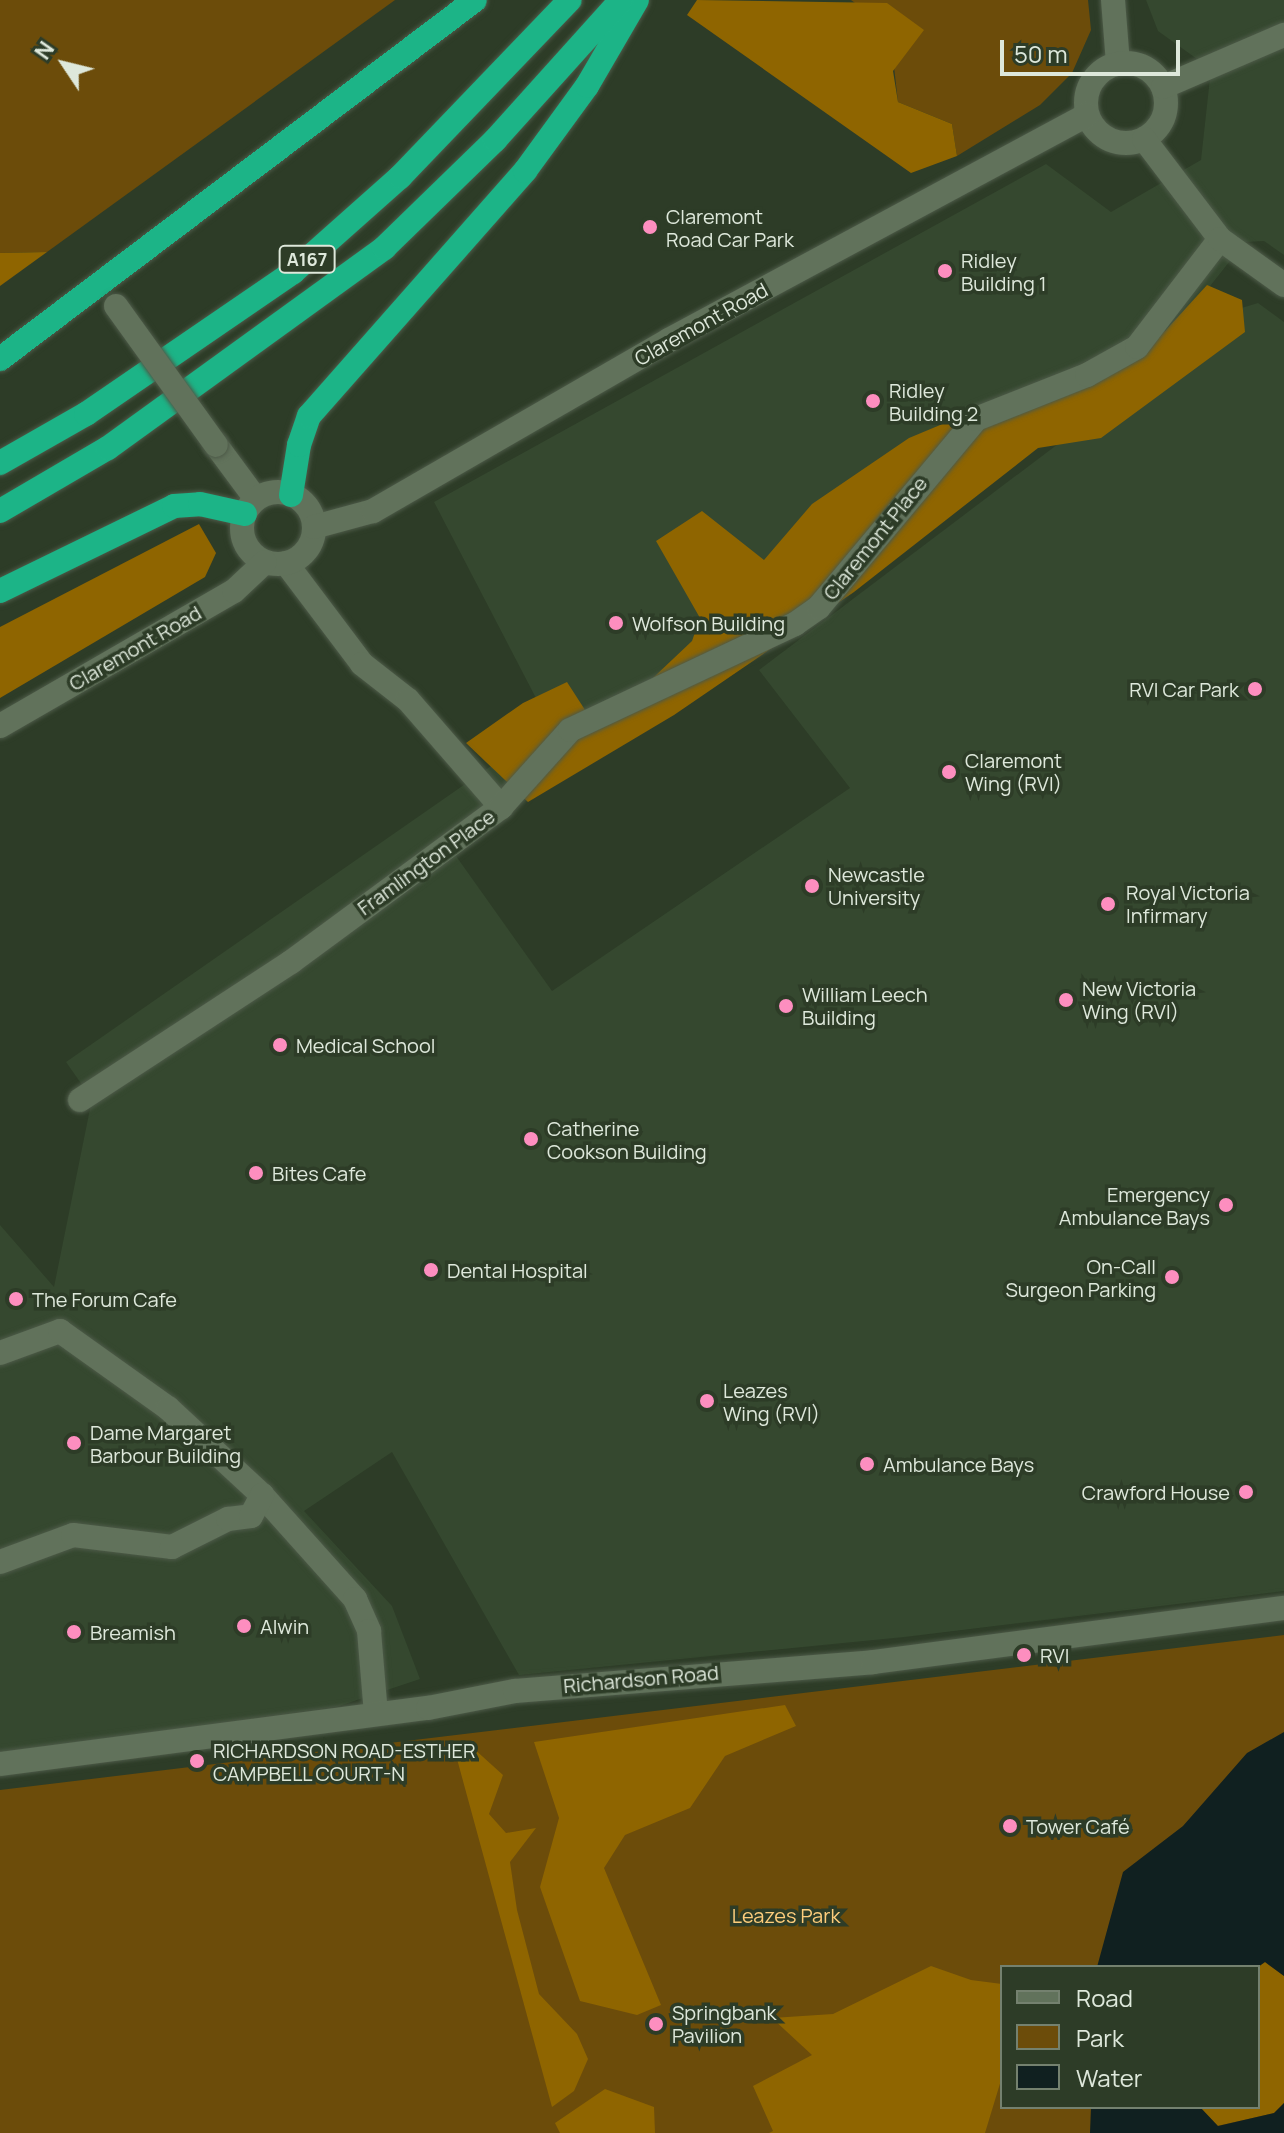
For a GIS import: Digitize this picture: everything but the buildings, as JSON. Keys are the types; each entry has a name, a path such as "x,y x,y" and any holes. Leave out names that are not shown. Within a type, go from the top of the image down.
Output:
{"highway":[{"path":"0,359 475,0"},
{"name":"A167","path":"0,463 86,414 293,272 400,177 570,0"},
{"name":"A167","path":"0,511 108,448 384,248 495,140 621,0"},
{"path":"291,495 299,445 309,416 525,171 587,86 637,0"},
{"path":"0,591 174,506 250,507"}],"street":[{"path":"1113,0 1118,63"},
{"path":"1163,87 1284,35"},
{"path":"1118,63 1142,65 1163,87 1165,113 1144,139 1111,141 1087,115 1089,86 1100,71 1118,63"},
{"name":"Claremont Road","path":"314,527 373,511 669,340 1087,115"},
{"path":"1144,139 1220,239 1284,285"},
{"name":"Claremont Place","path":"501,807 570,730 795,624 819,607 976,419 1087,375 1137,347 1220,239"},
{"path":"100,285 216,445 250,507 243,537 275,562 306,550 314,527 307,508 291,495 279,492 250,507"},
{"name":"Claremont Road","path":"0,726 234,591 275,562"},
{"name":"Framlington Place","path":"80,1100 291,962 501,807 408,700 362,664 275,562"},
{"path":"0,1353 60,1331 168,1408 262,1495 355,1599 369,1631 376,1714"},
{"path":"0,1562 73,1535 172,1547 228,1519 251,1516 262,1495"},
{"name":"Richardson Road","path":"0,1764 376,1714 515,1691 873,1662 1284,1608"}],"shaded area":[{"path":"697,0 887,3 924,30 893,71 898,102 952,124 957,156 911,173 687,15"},
{"path":"1146,0 1284,0 1284,255 1264,241 1245,242 1141,373 582,744 456,856 552,991 850,788 759,670 1235,310 1258,303 1284,322 1284,1591 904,1637 519,1675 392,1452 304,1511 392,1606 420,1679 336,1707 0,1753 0,1225 54,1287 92,1099 66,1062 550,725 434,502 1046,164 1111,212 1201,160 1211,69 1158,31"},
{"path":"47,252 0,286 0,253"},
{"path":"1207,285 1242,300 1245,332 1101,438 1038,448 854,592 674,715 528,802 466,743 523,703 567,682 598,730 692,641 700,618 656,541 702,511 764,560 812,504 909,438 1165,331"},
{"path":"199,524 216,553 205,577 0,698 0,627"},
{"path":"785,1705 796,1726 725,1756 690,1808 625,1835 604,1868 661,2005 637,2015 580,2001 540,1887 559,1818 534,1742"},
{"path":"472,1747 503,1775 489,1814 506,1833 536,1828 510,1862 517,1910 539,1994 577,2034 588,2059 574,2091 552,2107 454,1748"},
{"path":"1265,1962 1284,1976 1284,2103 1274,2113 1217,2126 1202,2109 1260,2109 1260,1966"},
{"path":"931,1966 971,1980 1000,1984 1000,2084 985,2133 769,2133 773,2131 753,2086 812,2055 772,2018 833,2014"},
{"path":"605,2089 654,2107 655,2133 560,2133 555,2123"}],"green space":[{"path":"0,0 395,0 47,252 0,253"},
{"path":"851,0 1088,0 1091,30 1072,73 1040,105 957,156 952,124 898,102 887,4 859,6"},
{"name":"Leazes Park","path":"1284,1635 1284,2133 0,2133 0,1790"}],"water":[{"path":"1284,1732 1284,1976 1265,1962 1260,1966 1098,1965 1123,1872 1183,1826 1247,1753"},
{"path":"1284,2103 1284,2133 1090,2133 1091,2109 1202,2109 1218,2126 1274,2113"}],"place":[{"name":"Claremont Road Car Park","path":"650,227"},
{"name":"Ridley Building 1","path":"945,271"},
{"name":"Ridley Building 2","path":"873,401"},
{"name":"Wolfson Building","path":"616,623"},
{"name":"RVI Car Park","path":"1255,689"},
{"name":"Claremont Wing (RVI)","path":"949,772"},
{"name":"Newcastle University","path":"812,886"},
{"name":"Royal Victoria Infirmary","path":"1108,904"},
{"name":"New Victoria Wing (RVI)","path":"1066,1000"},
{"name":"William Leech Building","path":"786,1006"},
{"name":"Medical School","path":"280,1045"},
{"name":"Catherine Cookson Building","path":"531,1139"},
{"name":"Bites Cafe","path":"256,1173"},
{"name":"Emergency Ambulance Bays","path":"1226,1205"},
{"name":"Dental Hospital","path":"431,1270"},
{"name":"On-Call Surgeon Parking","path":"1172,1277"},
{"name":"The Forum Cafe","path":"16,1299"},
{"name":"Leazes Wing (RVI)","path":"707,1401"},
{"name":"Dame Margaret Barbour Building","path":"74,1443"},
{"name":"Ambulance Bays","path":"867,1464"},
{"name":"Crawford House","path":"1246,1492"},
{"name":"Alwin","path":"244,1626"},
{"name":"Breamish","path":"74,1632"},
{"name":"RVI","path":"1024,1655"},
{"name":"RICHARDSON ROAD-ESTHER CAMPBELL COURT-N","path":"197,1761"},
{"name":"Tower Café","path":"1010,1826"},
{"name":"Springbank Pavilion","path":"656,2024"}]}
